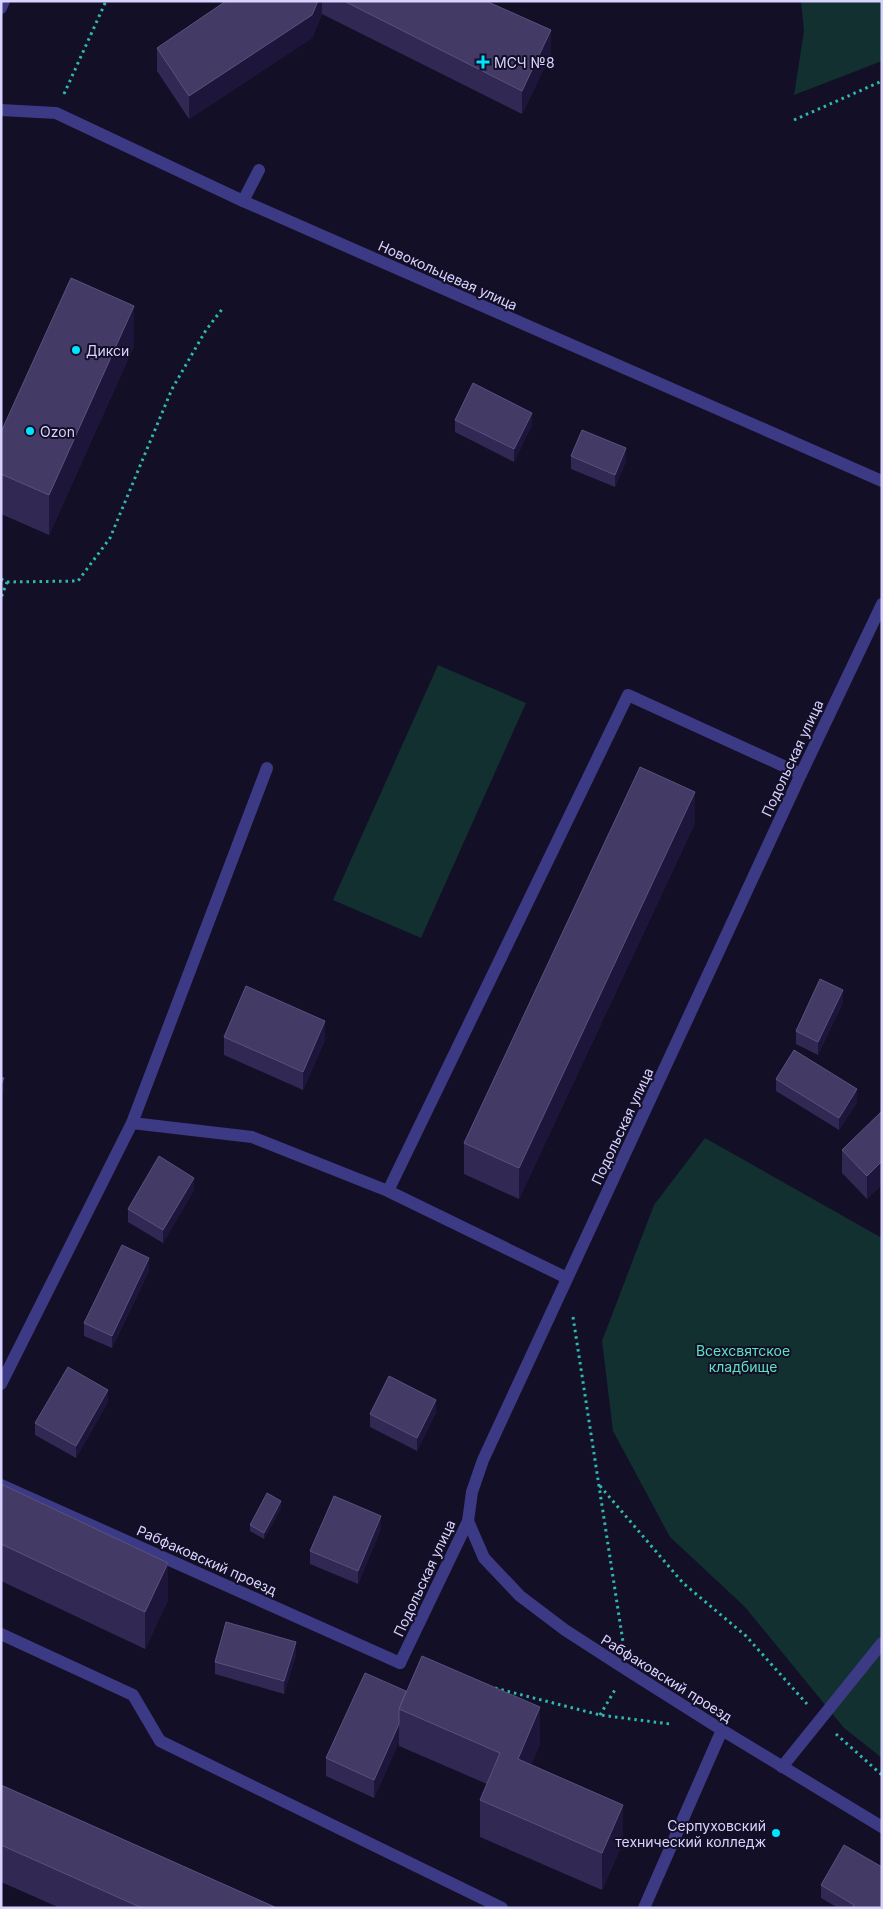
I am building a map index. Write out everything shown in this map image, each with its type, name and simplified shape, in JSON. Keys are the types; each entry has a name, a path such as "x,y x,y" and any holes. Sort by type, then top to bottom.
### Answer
{"street":[{"path":"1,8 4,1"},
{"name":"Новокольцевая улица","path":"1,110 56,113 243,201 882,481"},
{"path":"243,201 259,170"},
{"name":"Подольская улица","path":"400,1663 468,1521 472,1492 483,1460 801,774 882,604"},
{"path":"388,1191 628,694 801,774"},
{"path":"1,1384 132,1123 267,768"},
{"path":"132,1123 252,1137 388,1191 568,1278"},
{"name":"Рабфаковский проезд","path":"1,1485 400,1663"},
{"name":"Рабфаковский проезд","path":"468,1521 484,1558 520,1596 565,1630 722,1730 882,1827"},
{"path":"1,1634 133,1696 160,1741 502,1908"},
{"path":"782,1767 882,1643"},
{"path":"644,1908 722,1730"}],"path":[{"path":"56,113 106,1"},
{"path":"794,120 882,81"},
{"path":"1,579 7,582 78,581 110,538 172,390 206,330 223,308"},
{"path":"1,598 7,582"},
{"path":"568,1278 627,1670 600,1715"},
{"path":"599,1485 683,1583 746,1636 820,1719 882,1775"},
{"path":"486,1685 600,1715 675,1724"}],"green space":[{"path":"801,1 882,1 882,61 794,95 804,31"},
{"path":"438,665 526,703 421,938 333,900"},
{"name":"Всехсвятское кладбище","path":"705,1138 882,1238 882,1758 844,1728 745,1607 670,1537 613,1431 602,1341 654,1205"}],"building":[{"path":"226,1 318,1 312,15 189,96 157,48"},
{"path":"344,1 486,1 551,30 522,91"},
{"path":"71,278 134,306 49,495 1,474 1,432"},
{"path":"473,383 532,413 514,449 455,420"},
{"path":"582,430 626,448 615,475 571,456"},
{"path":"640,767 695,792 519,1168 464,1143"},
{"path":"820,979 843,990 818,1042 796,1031"},
{"path":"246,986 325,1021 303,1072 224,1037"},
{"path":"794,1050 857,1089 839,1118 776,1079"},
{"path":"882,1111 882,1161 867,1176 842,1150"},
{"path":"159,1156 194,1178 163,1230 128,1209"},
{"path":"122,1245 149,1258 112,1336 84,1323"},
{"path":"68,1367 108,1390 76,1446 35,1423"},
{"path":"389,1376 436,1400 417,1438 370,1414"},
{"path":"1,1484 168,1563 145,1612 1,1544"},
{"path":"267,1493 281,1501 264,1533 250,1525"},
{"path":"334,1496 381,1516 358,1571 310,1551"},
{"path":"226,1622 296,1642 284,1681 215,1662"},
{"path":"422,1656 540,1707 518,1759 623,1805 602,1853 480,1800 500,1753 399,1709"},
{"path":"365,1673 406,1691 399,1709 399,1724 374,1780 326,1758"},
{"path":"1,1785 277,1908 142,1908 1,1845"},
{"path":"844,1845 882,1867 882,1908 853,1908 854,1905 821,1885"}],"place":[{"name":"МСЧ №8","path":"483,62"},
{"name":"Дикси","path":"76,350"},
{"name":"Ozon","path":"30,431"},
{"name":"Серпуховский технический колледж","path":"776,1833"}]}
